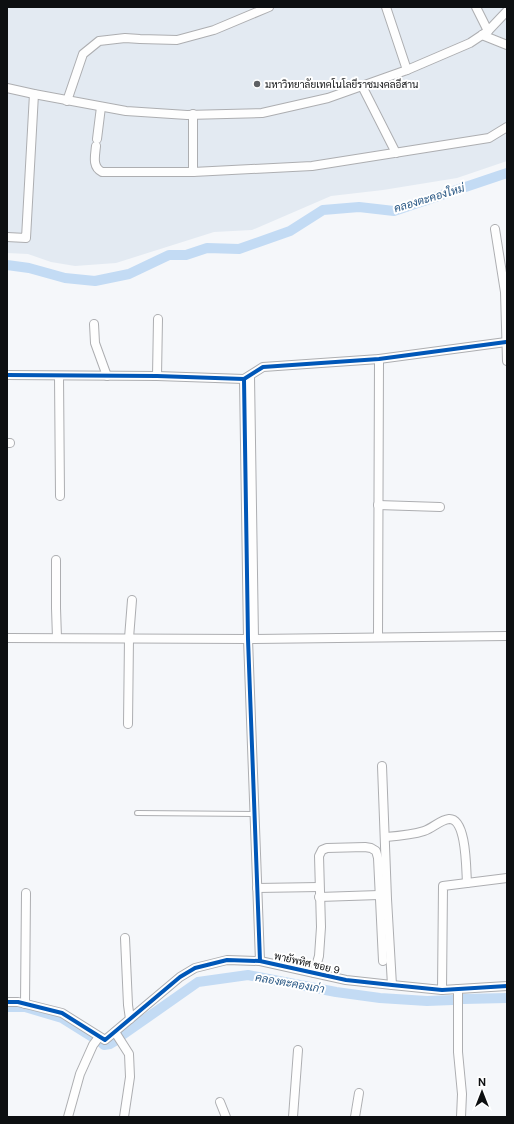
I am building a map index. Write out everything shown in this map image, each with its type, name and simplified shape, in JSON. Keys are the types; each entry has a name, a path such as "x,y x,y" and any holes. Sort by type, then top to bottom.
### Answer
{"street":[{"path":"67,101 83,54 89,47 99,41 111,38 177,40 214,30 269,7"},
{"path":"386,7 408,70"},
{"path":"476,7 485,33 507,45"},
{"path":"7,88 67,101 126,111 194,114 262,113 328,98 408,70 470,43 485,33 507,11"},
{"path":"362,86 396,153"},
{"path":"7,238 26,238 34,94"},
{"path":"101,107 96,142 95,165 102,172 193,172 312,166 489,138 507,127"},
{"path":"193,172 194,114"},
{"path":"495,229 505,292 507,361"},
{"path":"157,376 158,319"},
{"path":"94,324 95,343 107,376"},
{"path":"7,375 247,377 263,367 379,358 506,342"},
{"path":"378,637 379,358"},
{"path":"59,376 60,496"},
{"path":"247,377 254,814 260,961"},
{"path":"378,505 440,507"},
{"path":"56,560 56,608 58,638"},
{"path":"128,724 129,638 132,600"},
{"path":"7,638 251,639 507,636"},
{"path":"382,766 392,985"},
{"path":"385,837 417,833 425,831 446,820 453,820 461,832 464,843 467,883"},
{"path":"314,973 319,956 321,927 319,856 322,850 335,847 371,848 376,851 378,858 382,961"},
{"path":"442,990 443,886 507,878"},
{"path":"257,888 319,887"},
{"path":"25,1004 26,893"},
{"path":"319,897 379,895"},
{"path":"124,938 130,1019"},
{"name":"พายัพทิศ ซอย 9","path":"68,1117 80,1074 93,1045 115,1032 180,977 195,968 227,960 260,961 346,980 392,985 442,990 507,986"},
{"path":"458,989 458,1052 462,1094 461,1117"},
{"path":"7,1002 25,1004 62,1013 102,1039"},
{"path":"115,1032 129,1054 130,1077 124,1117"},
{"path":"293,1117 298,1050"},
{"path":"356,1117 359,1093"},
{"path":"220,1102 226,1117"}],"lane":[{"path":"137,813 254,814"}],"shaded area":[{"name":"มหาวิทยาลัยเทคโนโลยีราชมงคลอีสาน","path":"7,7 507,7 507,161 457,178 383,190 331,196 252,230 214,232 116,263 75,266 51,262 28,254 7,253"}],"waterway":[{"name":"คลองตะคองใหม่","path":"7,265 29,268 65,278 95,281 129,274 169,255 186,255 207,248 239,249 290,231 323,210 359,207 394,211 507,173"},
{"name":"คลองตะคองเก่า","path":"121,1036 198,982 248,975 336,992 380,998 427,1001 453,1000"},
{"name":"คลองตะคองเก่า","path":"463,999 507,998"},
{"name":"คลองตะคองเก่า","path":"7,1007 25,1007 62,1018 94,1038"},
{"name":"คลองตะคองเก่า","path":"101,1042 104,1045 115,1041"}],"cycle path":[{"path":"7,375 157,376 244,379 263,367 379,359 506,342"},
{"path":"244,379 248,639 260,961"},
{"path":"7,1002 18,1002 62,1013 105,1040 180,977 195,968 227,960 260,961 346,980 442,990 507,986"}],"place":[{"name":"มหาวิทยาลัยเทคโนโลยีราชมงคลอีสาน","path":"257,84"}]}
